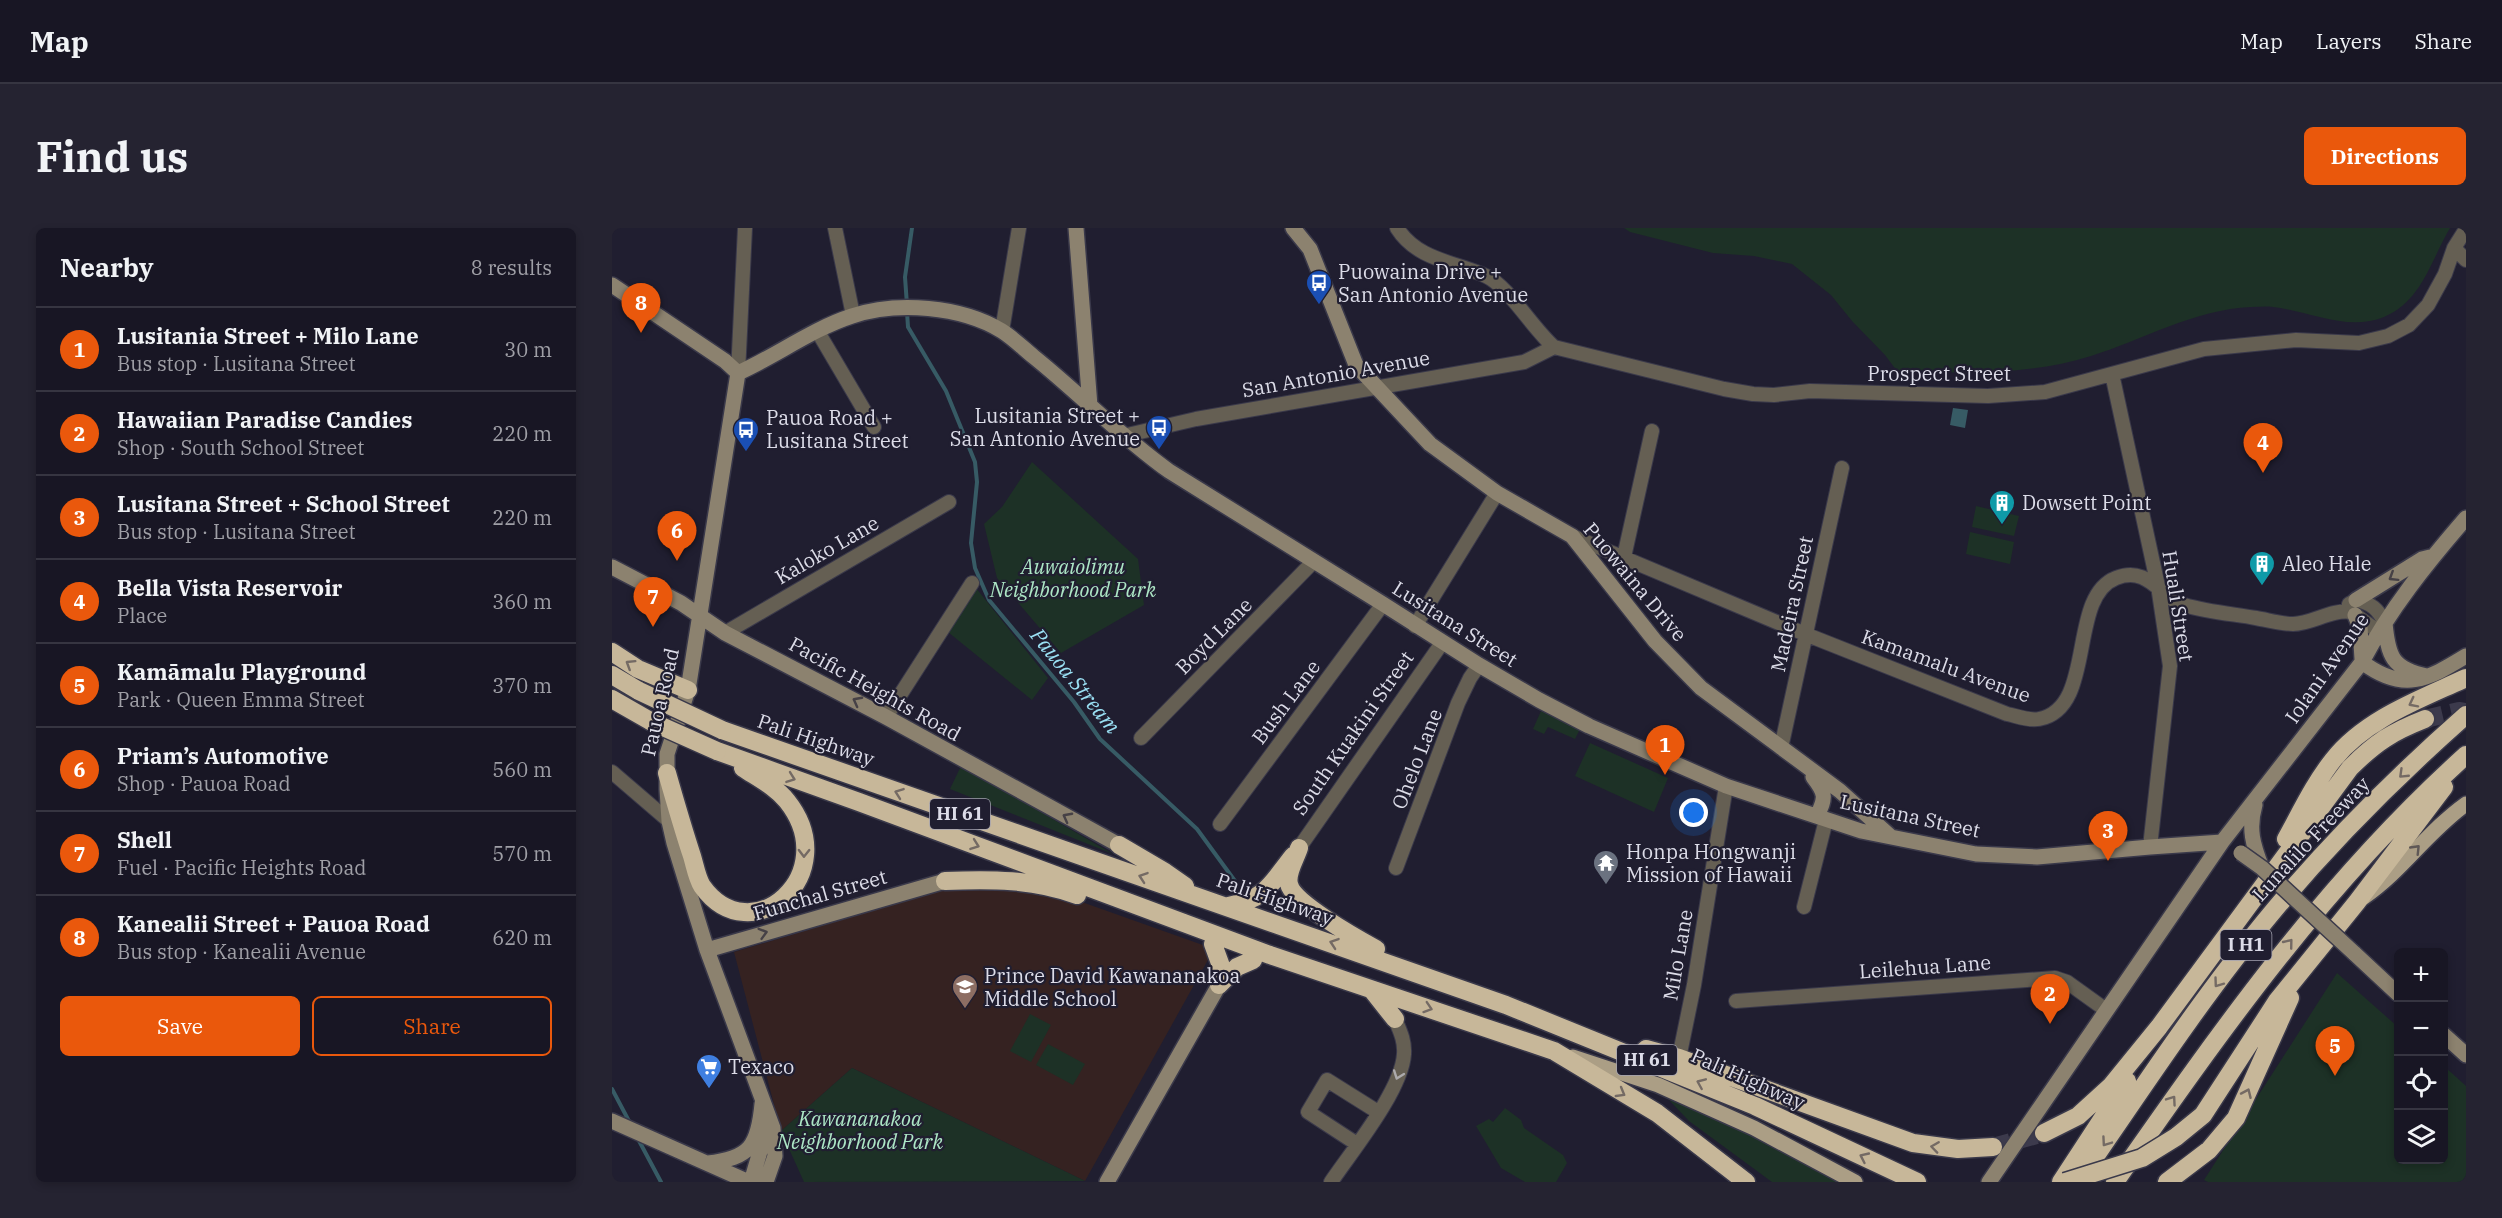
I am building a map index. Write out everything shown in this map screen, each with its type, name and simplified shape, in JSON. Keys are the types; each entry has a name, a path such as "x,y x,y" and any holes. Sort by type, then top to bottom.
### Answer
{"highway":[{"path":"612,652 638,669 688,690"},
{"name":"Pali Highway","path":"612,675 639,691 722,730 1409,969 1538,1018 1755,1106 1917,1182"},
{"path":"2044,1133 2078,1116 2111,1086 2159,1027 2264,873 2314,787 2334,759 2349,743 2375,723 2466,678"},
{"name":"HI 61","path":"612,699 631,711 717,751 898,816 1205,932 1554,1051"},
{"name":"Lunalilo Freeway","path":"2078,1182 2229,967 2274,910 2372,803 2466,716"},
{"path":"2264,873 2350,768 2374,744 2403,727 2426,718"},
{"path":"667,773 701,885 723,906 736,910 771,907 788,896 799,880 805,856 801,827 785,799 760,779 717,751"},
{"name":"I H1","path":"2115,1182 2205,1054 2312,915 2379,838 2466,755"},
{"path":"2063,1182 2142,1158 2176,1137 2203,1115 2277,1001 2466,761"},
{"path":"1119,845 1165,872 1198,896"},
{"path":"1227,906 1247,902 1262,895 1299,848"},
{"path":"1299,848 1290,873 1289,885 1299,900 1409,969"},
{"path":"945,881 996,879 1060,889 1329,986 1340,979"},
{"path":"1213,944 1221,966 1220,985"},
{"path":"1220,985 1237,967 1253,960"},
{"path":"2167,1182 2209,1150 2236,1118 2296,987 2300,973"},
{"path":"1372,990 1395,1019"},
{"path":"1538,1018 1679,1058 1912,1143 1958,1149 1993,1147"},
{"path":"2063,1182 2149,1048 2159,1027"},
{"path":"1554,1051 1657,1113 1746,1182"}],"main road":[{"path":"1076,228 1090,406"},
{"name":"Puowaina Drive","path":"1293,228 1310,249 1356,365 1374,387 1430,444 1497,493 1572,536 1655,641 1701,688 1840,791 1890,836"},
{"path":"612,285 725,361 738,373"},
{"name":"Lusitana Street","path":"738,373 853,315 884,309 918,308 959,314 1002,331 1052,371 1124,436 1169,471 1442,643 1539,700 1589,726 1726,786 1861,831 1976,854 2037,858 2150,847 2222,843"},
{"name":"Pauoa Road","path":"738,373 688,690 667,754 667,773 669,821 707,950 762,1101"},
{"name":"Iolani Avenue","path":"1989,1182 2222,843 2362,662 2382,627 2433,556 2466,518"},
{"path":"2433,556 2422,559 2355,608 2361,638 2362,662 2381,675 2412,681 2466,656"},
{"name":"Pacific Heights Road","path":"612,567 681,603 725,633 886,717 1119,845"},
{"path":"2382,627 2394,661 2405,670 2427,676"},
{"path":"1804,765 1822,789 1824,800 1822,818"},
{"path":"2246,848 2257,800"},
{"path":"2357,902 2380,886 2438,825 2466,804"},
{"path":"2222,843 2246,848 2264,873 2394,990"},
{"name":"Funchal Street","path":"707,950 945,881"},
{"path":"1107,1182 1220,985"},
{"path":"2448,1039 2466,1055"},
{"name":"HI 61","path":"1554,1051 1658,1085 1754,1128 1855,1182"},
{"path":"705,1163 727,1161 748,1150 759,1130 762,1101"},
{"path":"612,1121 750,1182 766,1133 762,1101"},
{"path":"762,1101 771,1121 776,1144 775,1156 766,1182"}],"street":[{"name":"Pauoa Road","path":"738,373 745,228"},
{"path":"835,228 853,315"},
{"path":"1002,331 1019,228"},
{"path":"1397,228 1409,243 1434,258 1485,275 1495,281 1554,347"},
{"name":"Prospect Street","path":"1554,347 1724,389 1774,395 1810,392 1988,396 2045,392 2217,347 2296,340 2360,343 2388,336 2409,325 2428,305 2445,274 2454,248 2466,229"},
{"path":"2454,248 2466,260"},
{"path":"818,332 874,427"},
{"name":"San Antonio Avenue","path":"1124,436 1196,419 1524,362 1554,347"},
{"name":"Huali Street","path":"2112,374 2157,586 2170,666 2150,847"},
{"path":"1624,558 1652,431"},
{"name":"Madeira Street","path":"1781,748 1842,468"},
{"path":"1415,626 1497,493"},
{"name":"Kaloko Lane","path":"725,633 949,502"},
{"name":"Kamamalu Avenue","path":"1572,536 1805,634 2007,714 2037,719 2059,710 2068,697 2094,600 2114,578 2134,575 2157,586 2181,604 2293,624 2355,608"},
{"name":"Boyd Lane","path":"1141,738 1314,561"},
{"path":"886,717 972,583"},
{"path":"2355,608 2369,603 2379,611 2382,627"},
{"name":"Bush Lane","path":"1220,824 1383,604"},
{"name":"South Kuakini Street","path":"1299,848 1442,643"},
{"name":"Ohelo Lane","path":"1396,868 1458,703 1479,665"},
{"path":"612,772 669,821"},
{"name":"Milo Lane","path":"1679,1058 1694,985 1726,786"},
{"path":"1804,907 1822,818"},
{"name":"Leilehua Lane","path":"1736,1001 2055,978 2067,982 2106,1010"},
{"path":"1331,1182 1399,1077 1404,1055 1403,1036 1395,1019"},
{"path":"1357,1144 1308,1112 1327,1080 1378,1112"}],"shaded area":[{"path":"1953,408 1968,410 1965,428 1950,425"},
{"name":"Prince David Kawananakoa Middle School","path":"993,885 1065,896 1214,949 1085,1181 852,1068 781,1131 734,952 945,889"}],"green space":[{"path":"1624,228 2450,228 2417,290 2397,310 2384,317 2356,322 2328,319 2270,307 2230,309 2190,319 2091,356 2067,362 2019,370 1971,372 1897,371 1831,295 1792,264 1754,256 1713,253 1630,232"},
{"name":"Auwaiolimu Neighborhood Park","path":"1032,462 1138,559 1144,605 1061,653 997,578 984,524 1002,507"},
{"path":"1976,506 2019,516 2014,536 1972,527"},
{"path":"1970,532 2014,542 2010,564 1966,554"},
{"name":"Auwaiolimu Neighborhood Park","path":"972,583 1048,678 1032,700 943,628"},
{"path":"1541,711 1580,729 1575,739 1548,727 1544,734 1533,729"},
{"path":"1590,743 1668,778 1654,812 1575,776"},
{"path":"961,766 1113,854 950,789"},
{"path":"2337,973 2394,1023 2394,1164 2448,1164 2448,1070 2466,1086 2466,1182 2208,1182 2204,1180"},
{"path":"1030,1014 1051,1025 1031,1062 1010,1051"},
{"path":"1048,1044 1085,1064 1073,1085 1036,1065"},
{"name":"Kawananakoa Neighborhood Park","path":"852,1068 1085,1181 804,1182 781,1131"},
{"path":"1669,1100 1702,1109 1842,1182 1772,1182 1689,1121"},
{"path":"1505,1108 1521,1120 1524,1128 1563,1155 1567,1163 1556,1182 1525,1182 1501,1168 1476,1126 1489,1119 1493,1122"}],"waterway":[{"name":"Pauoa Stream","path":"907,305 905,277 912,228"},
{"name":"Pauoa Stream","path":"907,312 908,327 946,391 975,462 977,482 971,543 975,568 989,600 1074,702 1100,739 1197,829 1235,881"},
{"path":"612,1089 630,1123"},
{"path":"637,1137 661,1182"}],"tunnel":[{"path":"2425,719 2459,711 2466,712"},
{"path":"1993,1147 2044,1133"}],"place":[{"name":"Puowaina Drive + San Antonio Avenue","path":"1319,306"},
{"name":"Kanealii Street + Pauoa Road","path":"641,333"},
{"name":"Lusitania Street + San Antonio Avenue","path":"1159,451"},
{"name":"Pauoa Road + Lusitana Street","path":"746,453"},
{"name":"Bella Vista Reservoir","path":"2263,473"},
{"name":"Dowsett Point","path":"2002,526"},
{"name":"Priam’s Automotive","path":"677,561"},
{"name":"Aleo Hale","path":"2262,587"},
{"name":"Shell","path":"653,627"},
{"name":"Lusitania Street + Milo Lane","path":"1665,775"},
{"name":"Lusitana Street + School Street","path":"2108,861"},
{"name":"Honpa Hongwanji Mission of Hawaii","path":"1606,886"},
{"name":"Prince David Kawananakoa Middle School","path":"965,1010"},
{"name":"Hawaiian Paradise Candies","path":"2050,1024"},
{"name":"Kamāmalu Playground","path":"2335,1076"},
{"name":"Texaco","path":"709,1090"}]}
